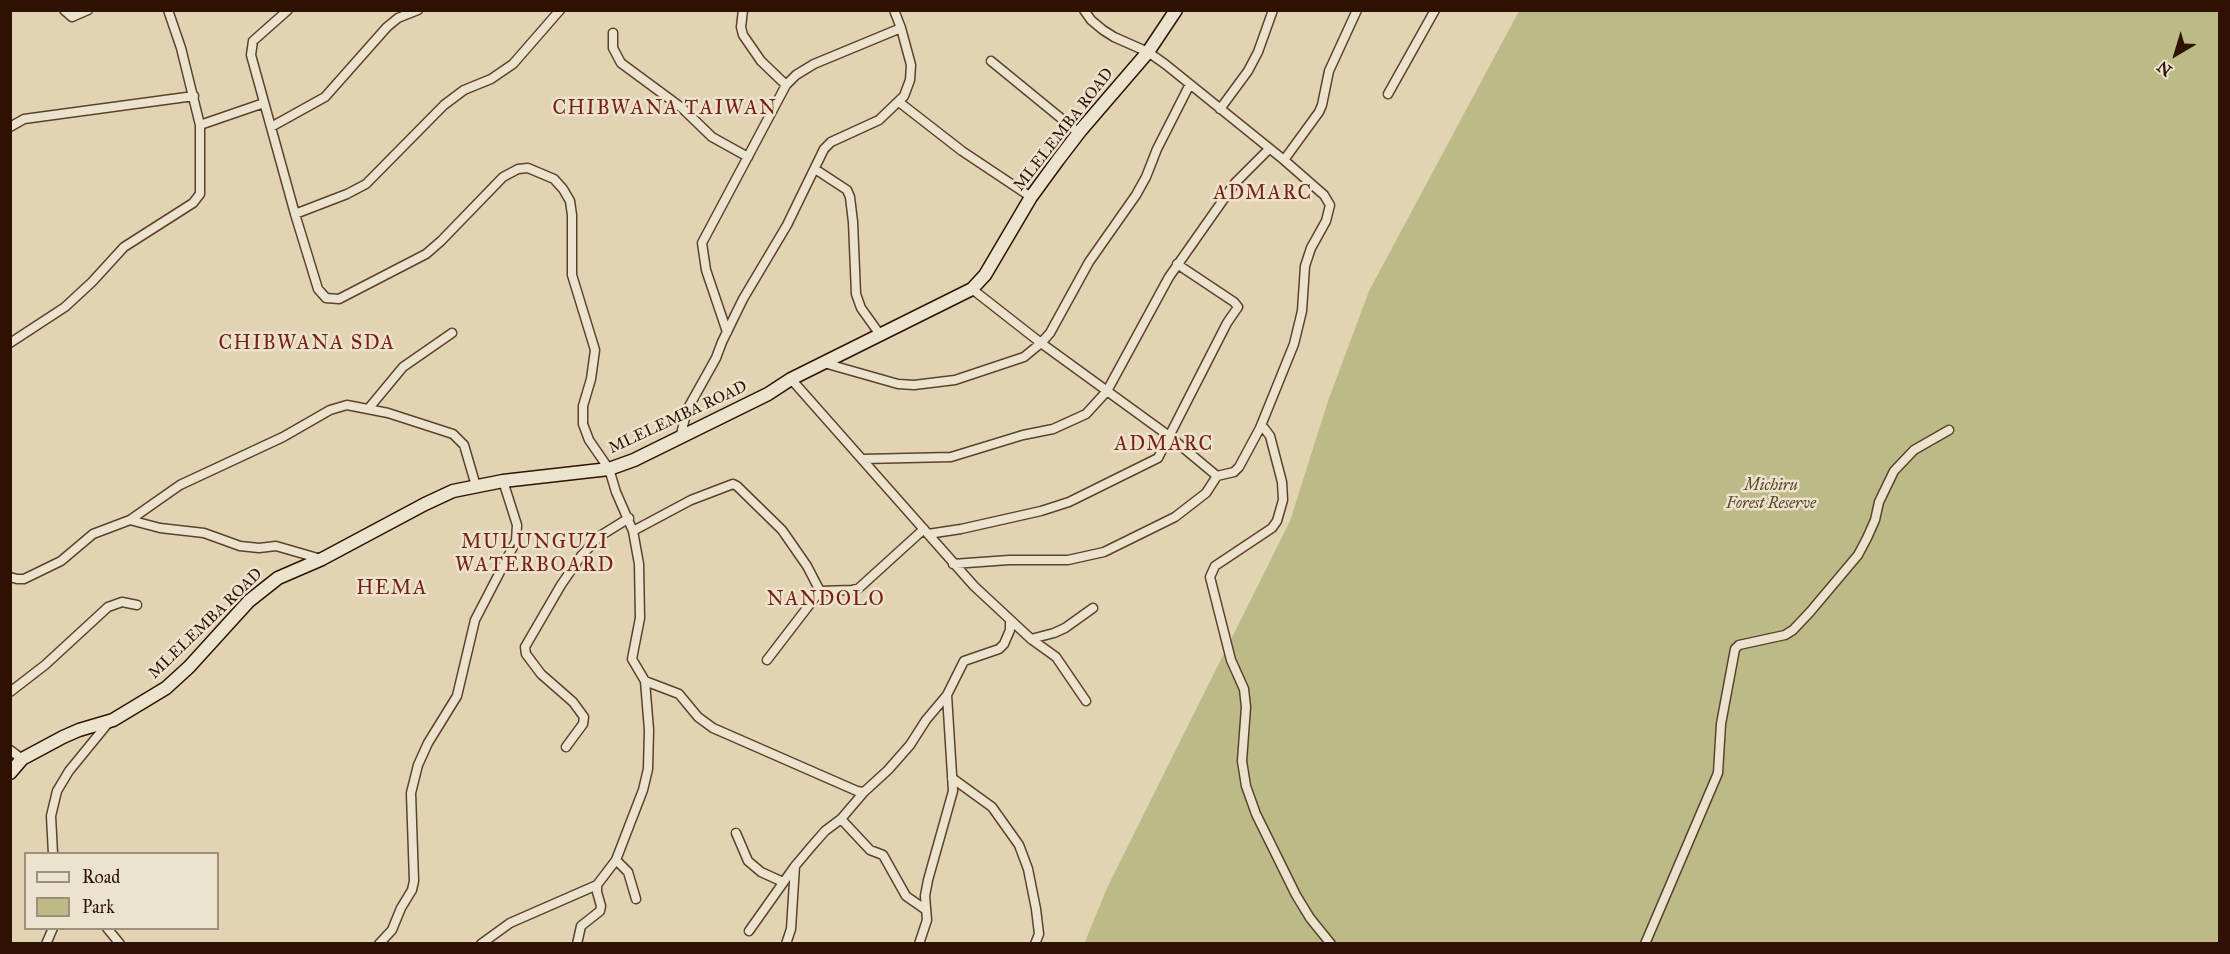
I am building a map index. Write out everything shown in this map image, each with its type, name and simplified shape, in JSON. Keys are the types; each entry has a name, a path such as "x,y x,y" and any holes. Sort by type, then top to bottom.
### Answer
{"street":[{"path":"64,10 72,17 88,10"},
{"path":"10,343 65,307 132,241 197,200 201,189 200,124 168,10"},
{"path":"288,10 256,38 251,47 251,55 318,289 326,298 334,300 418,259 433,249 509,173 518,169 528,168 554,179 570,201 572,274 595,350 591,379 583,406 583,424 589,440 609,469 633,531 639,564 640,618 632,659 645,681 648,707 648,769 643,790 616,860 597,885 510,923 481,944"},
{"path":"272,127 325,97 387,27 398,18 418,10"},
{"path":"295,214 347,194 366,184 444,105 464,90 491,79 513,64 560,10"},
{"path":"743,10 741,27 743,35 761,60 786,85"},
{"path":"680,438 687,410 824,149 831,142 879,120 899,102 908,88 912,73 894,10"},
{"path":"953,564 1009,560 1068,560 1104,552 1175,517 1206,493 1217,476 1234,472 1260,428 1293,344 1302,311 1305,266 1311,248 1326,221 1330,205 1324,195 1284,160 1220,109 1148,52 1103,30 1090,20 1084,10"},
{"name":"MLELEMBA ROAD","path":"53,852 51,816 57,791 69,771 110,722 170,685 268,584 288,572 322,559 440,496 503,481 609,469 680,438 768,394 791,379 972,289 985,275 1031,198 1079,133 1148,52 1176,10"},
{"path":"1220,109 1248,71 1258,52 1273,10"},
{"path":"1284,160 1319,112 1329,71 1357,10"},
{"path":"1388,94 1435,10"},
{"path":"727,332 706,270 702,248 704,238 786,85 796,75 814,64 901,28"},
{"path":"612,33 614,52 621,63 682,108 712,137 748,157"},
{"path":"991,61 1079,133"},
{"path":"824,363 898,384 927,384 955,380 1016,361 1041,343 1058,320 1089,262 1136,195 1189,86"},
{"path":"10,127 24,119 194,96"},
{"path":"899,102 962,151 1031,198"},
{"path":"200,124 264,103"},
{"path":"863,459 942,459 1023,435 1053,429 1086,414 1107,391 1154,301 1177,264 1235,183 1269,148"},
{"path":"815,169 847,190 850,197 856,294 861,308 881,336"},
{"path":"820,591 859,588 926,531 1017,517 1069,502 1158,458 1227,323 1238,307 1177,264"},
{"path":"972,289 1168,436 1217,476"},
{"path":"369,408 403,367 452,333"},
{"path":"791,379 953,564 1031,639 1056,657 1086,701"},
{"path":"10,576 24,579 54,565 67,558 93,534 130,520 180,485 283,437 330,410 347,405 369,408 458,437 466,450 476,486"},
{"path":"1260,428 1264,428 1270,436 1282,482 1283,500 1277,521 1272,528 1215,566 1210,577 1231,660 1244,689 1246,707 1242,761 1246,786 1256,813 1296,895 1310,918 1332,944"},
{"path":"1645,944 1718,773 1721,724 1735,649 1740,645 1785,635 1804,618 1858,555 1875,520 1879,502 1894,471 1914,450 1949,430"},
{"path":"379,944 392,930 412,890 414,881 411,793 418,765 431,737 457,696 475,620 516,542 517,525 503,481"},
{"path":"633,531 691,500 733,484 782,530 807,566 820,591"},
{"path":"566,747 583,724 584,717 573,702 541,674 526,654 525,647 561,585 581,556 600,536 628,518"},
{"path":"130,520 160,528 210,534 240,546 259,548 276,546 322,559"},
{"path":"767,660 820,591"},
{"path":"10,692 45,665 108,607 116,603 137,605"},
{"path":"1031,639 1065,628 1093,608"},
{"path":"749,932 795,866 825,831 841,819 910,745 926,720 947,695 964,661 999,649 1004,644 1010,630 1010,620"},
{"path":"645,681 679,694 698,717 713,728 857,791 864,792"},
{"path":"919,944 927,920 925,896 928,880 952,791 947,695"},
{"path":"10,773 22,759 71,733 110,722"},
{"path":"10,750 22,759"},
{"path":"952,778 992,807 1019,845 1028,869 1036,909 1039,934 1035,944"},
{"path":"841,819 870,850 883,855 906,896 926,910"},
{"path":"736,833 748,861 761,872 783,882"},
{"path":"616,860 628,872 636,899"},
{"path":"786,944 791,929 795,866"},
{"path":"577,944 581,926 600,911 597,885"},
{"path":"46,944 52,930"},
{"path":"109,930 120,944"}],"green space":[{"name":"Michiru Forest Reserve","path":"1519,11 2219,11 2219,943 1084,944 1107,888 1290,521 1328,401 1369,291"}],"district":[{"name":"CHIBWANA TAIWAN","path":"665,109"},
{"name":"ADMARC","path":"1263,194"},
{"name":"CHIBWANA SDA","path":"307,344"},
{"name":"ADMARC","path":"1164,445"},
{"name":"MULUNGUZI WATERBOARD","path":"535,554"},
{"name":"HEMA","path":"392,589"},
{"name":"NANDOLO","path":"826,600"}]}
